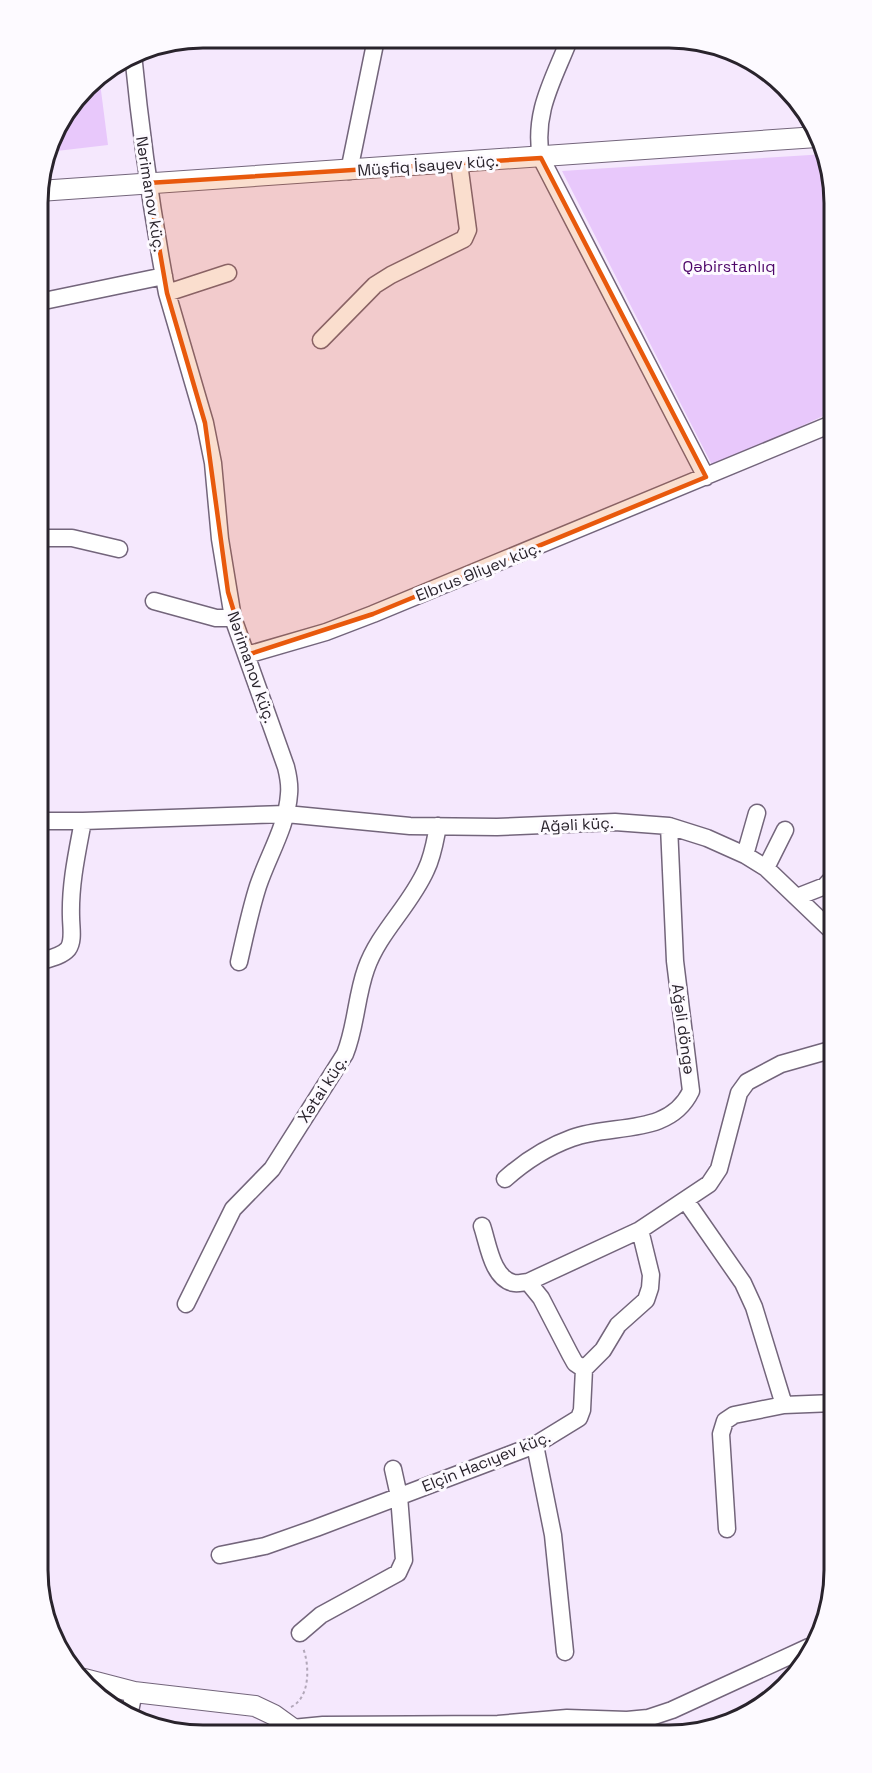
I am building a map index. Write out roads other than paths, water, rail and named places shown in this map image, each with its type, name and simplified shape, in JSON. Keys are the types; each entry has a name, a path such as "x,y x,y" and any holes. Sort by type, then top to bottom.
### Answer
{"street":[{"path":"349,171 374,48"},
{"path":"566,48 539,119 538,140 541,158 706,477"},
{"name":"Nərimanov küç.","path":"134,64 148,183 167,293 206,423 213,463 220,539 233,618 286,766 289,793 286,814 258,885 239,962"},
{"name":"Müşfiq İsayev küç.","path":"48,190 541,158 695,144 809,137"},
{"path":"321,340 375,285 390,275 464,239 468,230 459,163"},
{"path":"167,293 228,273"},
{"path":"48,300 164,276"},
{"name":"Elbrus Əliyev küç.","path":"247,655 326,632 373,614 824,427"},
{"path":"48,538 72,538 119,549"},
{"path":"154,601 216,618 233,618"},
{"path":"745,855 758,813"},
{"path":"48,821 286,814"},
{"name":"Ağəli küç.","path":"286,814 438,826 519,827 615,822 669,826 707,838 745,855 766,868 824,923"},
{"path":"48,959 68,949 71,941 72,873 83,821"},
{"name":"Xətai küç.","path":"186,1304 233,1209 272,1169 345,1054 350,1041 365,969 375,947 426,871 434,850 438,826"},
{"name":"Ağəli döngə","path":"505,1179 551,1147 572,1138 651,1123 674,1113 684,1105 691,1091 675,961 669,826"},
{"path":"766,868 785,830"},
{"path":"797,897 824,886"},
{"path":"482,1226 497,1271 505,1279 514,1283 528,1282 640,1230 709,1184 719,1169 739,1093 747,1082 782,1064 824,1052"},
{"path":"686,1201 743,1283 754,1307 784,1405"},
{"path":"528,1282 541,1298 575,1363 584,1369 603,1350 618,1325 646,1300 651,1275 640,1230"},
{"name":"Elçin Hacıyev küç.","path":"220,1555 265,1546 535,1445 579,1418 582,1410 584,1369"},
{"path":"727,1530 721,1434 725,1421 734,1415 784,1405 824,1403"},
{"path":"535,1445 553,1535 565,1652"},
{"path":"300,1633 321,1615 398,1573 404,1560 399,1496 393,1469"},
{"path":"543,1725 567,1718 627,1720 648,1718 672,1710 800,1651"},
{"path":"103,1688 132,1701 233,1703 255,1706 274,1715 286,1725"}],"park label":[{"name":"Qəbirstanlıq","path":"729,266"}]}
